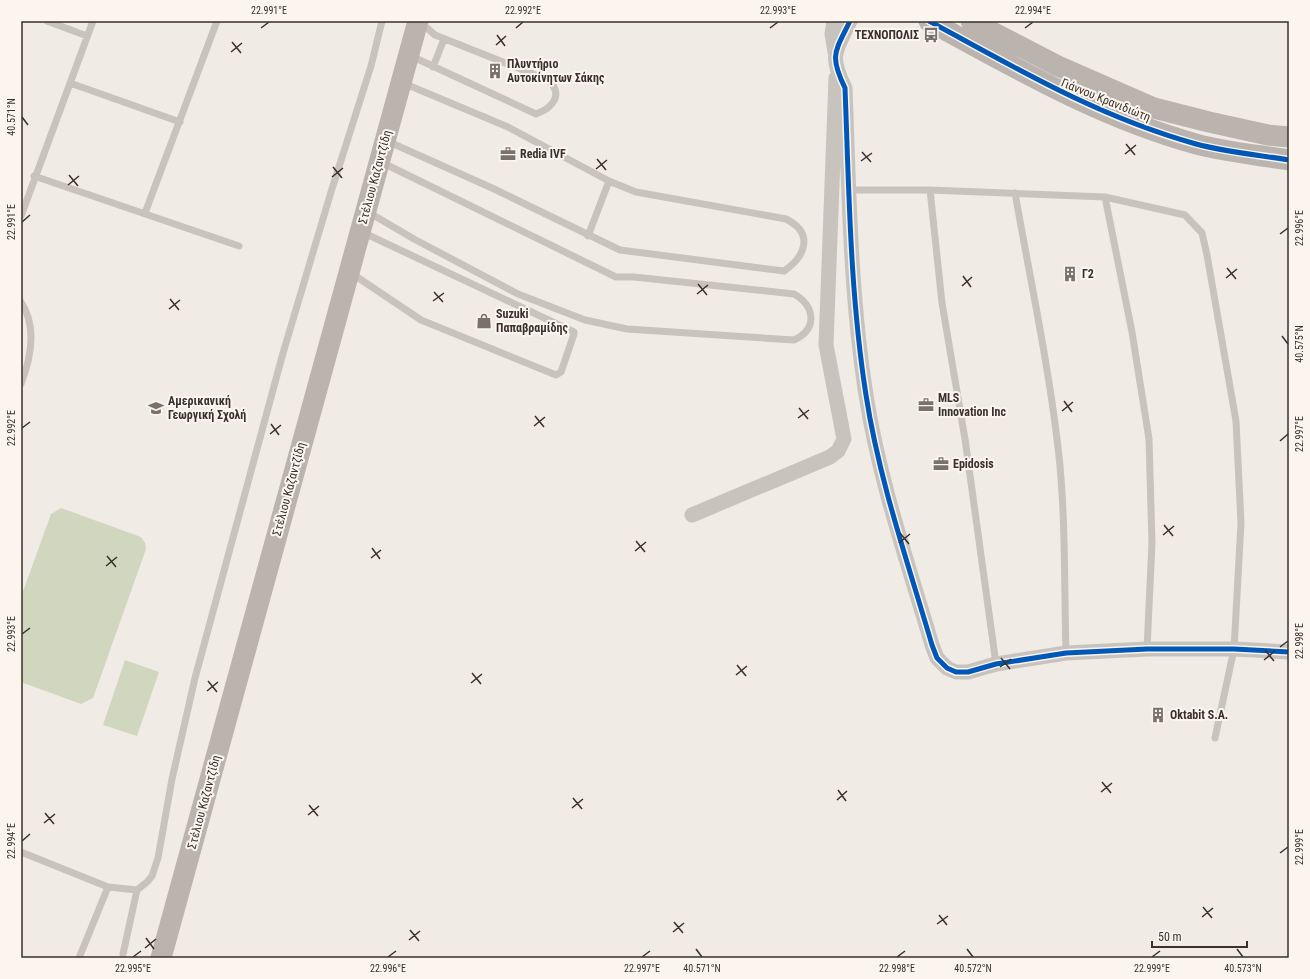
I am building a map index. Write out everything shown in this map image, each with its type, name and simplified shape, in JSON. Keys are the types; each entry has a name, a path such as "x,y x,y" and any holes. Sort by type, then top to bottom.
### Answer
{"main road":[{"name":"Γιάννου Κρανιδιώτη","path":"929,21 1061,93 1132,123 1197,144 1289,160"},
{"name":"Γιάννου Κρανιδιώτη","path":"971,21 1058,66 1154,108 1268,135 1289,137"},
{"name":"Στέλιου Καζαντζίδη","path":"161,958 348,272 418,22"}],"street":[{"path":"692,515 830,457 838,451 844,439 826,345 836,69 832,34 834,21"},
{"path":"835,52 850,21"},
{"path":"836,69 845,88 851,270 866,394 877,452 937,658 947,668 956,672 968,672 996,664 1066,653 1147,649 1234,649 1289,652"}],"lane":[{"path":"47,21 87,36"},
{"path":"21,216 34,176 93,21"},
{"path":"145,213 217,21"},
{"path":"123,954 137,890 152,876 158,858 172,779 195,678 283,354 331,192 371,66 382,21"},
{"path":"408,55 536,114 548,109 555,101 556,92 548,80 435,35 428,28 418,22"},
{"path":"433,67 444,39"},
{"path":"385,140 492,188 588,236 620,250 784,271 796,263 802,253 804,242 803,236 796,225 786,219 636,192 609,181 508,127 401,82"},
{"path":"70,83 180,122"},
{"path":"366,210 414,239 518,294 585,320 642,330 794,340 805,334 810,323 811,317 808,304 804,299 794,294 634,276 616,277 379,161"},
{"path":"34,176 239,246"},
{"path":"588,236 609,181"},
{"path":"849,190 930,190 1105,197 1185,215 1202,233 1236,421 1242,523 1234,649 1215,738"},
{"path":"930,190 942,303 965,439 996,664"},
{"path":"1015,193 1052,395 1058,449 1062,499 1066,653"},
{"path":"1105,197 1132,332 1149,439 1152,543 1147,649"},
{"path":"348,272 421,320 556,375 561,372 574,332 360,231"},
{"path":"21,302 32,330 28,360 21,384"},
{"path":"21,852 108,887 137,890"},
{"path":"79,958 108,887"}],"green space":[{"path":"61,508 141,537 145,543 146,549 93,698 81,704 21,682 21,597 51,514"},
{"path":"125,660 159,672 137,736 103,725"}],"cycle path":[{"path":"850,21 838,47 836,60 837,68 845,88 853,280 866,395 878,458 886,490 937,658 947,668 956,672 968,672 996,664 1066,653 1147,649 1234,649 1289,652"},
{"path":"929,21 1027,74 1092,106 1126,120 1160,133 1207,147 1289,160"}],"place":[{"name":"ΤΕΧΝΟΠΟΛΙΣ","path":"931,35"},
{"name":"Πλυντήριο Αυτοκίνητων Σάκης","path":"495,71"},
{"name":"Redia IVF","path":"508,154"},
{"name":"Γ2","path":"1070,274"},
{"name":"Suzuki Παπαβραμίδης","path":"484,321"},
{"name":"MLS Innovation Inc","path":"926,405"},
{"name":"Αμερικανική Γεωργική Σχολή","path":"156,408"},
{"name":"Epidosis","path":"941,464"},
{"name":"Oktabit S.A.","path":"1158,715"}]}
